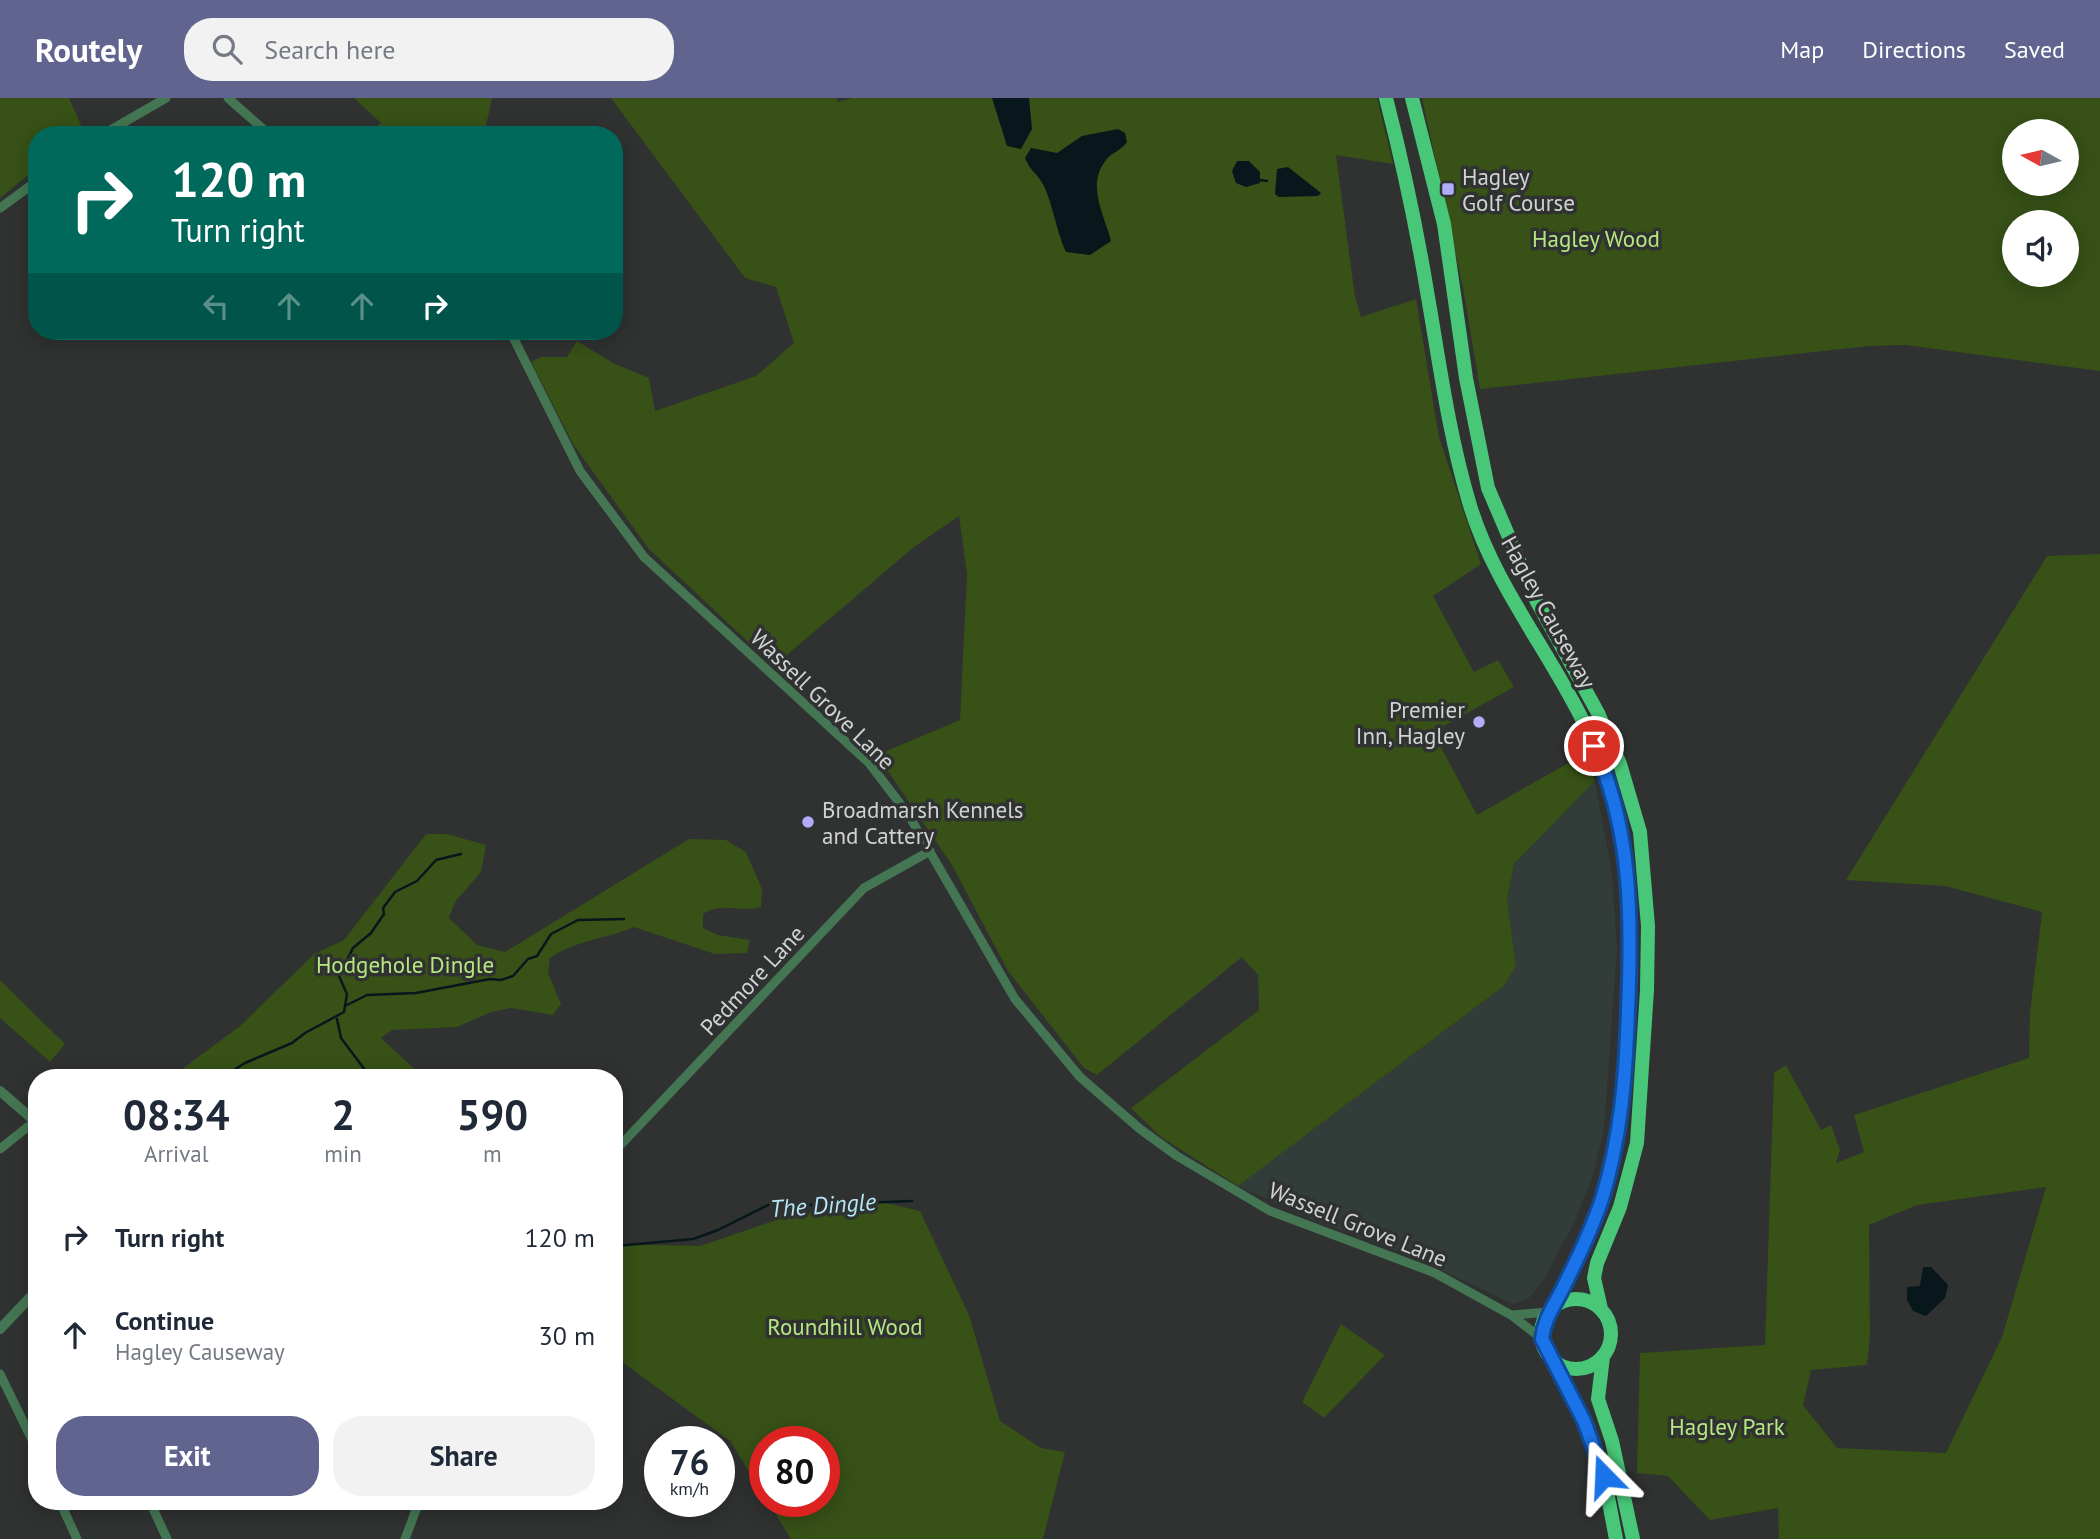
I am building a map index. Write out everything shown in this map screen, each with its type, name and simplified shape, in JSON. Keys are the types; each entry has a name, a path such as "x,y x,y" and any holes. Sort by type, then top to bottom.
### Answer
{"highway":[{"name":"Hagley Causeway","path":"1386,98 1416,228 1449,426 1469,505 1489,554 1583,720 1606,771 1622,832 1632,927 1627,1045 1618,1136 1601,1200 1552,1308"},
{"name":"Hagley Causeway","path":"1412,98 1444,224 1466,378 1488,488 1536,600 1598,713 1620,764 1640,832 1648,926 1642,1095 1633,1168 1597,1263 1594,1278 1601,1309"},
{"path":"1616,1539 1604,1476 1584,1421 1558,1366 1548,1356 1542,1339 1552,1308 1562,1299 1588,1299 1601,1309 1609,1333 1603,1356 1598,1399 1612,1441 1633,1539"},
{"path":"1558,1366 1581,1371 1603,1356"}],"street":[{"path":"118,126 166,98"},
{"path":"228,98 260,126"},
{"path":"0,208 28,188"},
{"name":"Wassell Grove Lane","path":"514,340 580,471 644,557 869,763 908,814 1015,999 1080,1077 1139,1129 1177,1156 1270,1211 1434,1273 1511,1315 1542,1339"},
{"name":"Pedmore Lane","path":"623,1142 864,888 930,851"},
{"path":"0,1091 28,1115"},
{"path":"0,1149 28,1128"},
{"path":"0,1329 28,1299"},
{"path":"1511,1315 1552,1308"},
{"path":"0,1374 28,1432"},
{"path":"64,1510 77,1539"},
{"path":"154,1510 167,1539"},
{"path":"405,1539 416,1510"}],"shaded area":[{"path":"992,98 1029,98 1032,129 1021,149 1007,146"},
{"path":"1118,129 1125,133 1127,142 1106,160 1097,179 1098,200 1111,241 1090,255 1066,252 1045,188 1025,158 1031,148 1057,153 1082,136"},
{"path":"1237,161 1249,161 1260,172 1260,183 1246,187 1236,183 1232,171"},
{"path":"1288,167 1321,193 1318,196 1279,197 1275,194 1277,169"},
{"path":"1595,781 1612,875 1617,948 1604,1130 1593,1175 1573,1225 1544,1279 1528,1299 1513,1304 1410,1255 1320,1223 1238,1186 1504,986 1516,966 1507,899 1514,864"},
{"path":"1923,1267 1931,1267 1948,1285 1945,1298 1926,1316 1913,1311 1907,1300 1907,1287 1920,1286"}],"green space":[{"path":"0,98 69,98 81,126 28,126 28,175 0,198"},
{"path":"354,98 492,98 486,126 378,126 381,123"},
{"path":"611,98 836,98 838,102 852,98 1377,98 1393,164 1336,155 1355,297 1361,317 1416,299 1439,437 1481,564 1433,596 1474,672 1498,660 1514,687 1433,732 1477,815 1584,754 1595,781 1514,864 1507,899 1516,966 1504,986 1238,1186 1161,1137 1131,1108 1259,1010 1258,975 1242,957 1097,1075 1084,1068 1008,971 952,865 877,755 960,720 967,574 959,516 914,547 774,666 648,548 573,444 531,362 541,357 567,357 577,341 613,363 649,378 655,411 756,376 794,343 776,287 745,278"},
{"name":"Hagley Wood","path":"1422,98 2100,98 2100,371 1906,345 1869,346 1480,389 1463,288"},
{"name":"Hagley Park","path":"2100,554 2100,1539 1779,1539 1778,1508 1710,1520 1668,1476 1637,1473 1640,1353 1765,1345 1774,1073 1786,1065 1821,1130 1831,1125 1840,1150 1836,1163 1864,1152 1854,1115 2029,1058 2030,1013 2042,912 1945,886 1846,880 2047,556","holes":["2046,1187 2002,1337 1946,1453 1837,1448 1803,1405 1811,1370 1867,1365 1870,1335 1869,1225 1917,1205"]},
{"name":"Hodgehole Dingle","path":"426,834 447,834 486,845 481,872 455,902 449,918 477,945 505,952 689,839 726,840 746,852 762,889 761,907 718,908 703,914 703,928 718,935 750,940 747,953 715,954 634,927 581,943 550,958 548,973 561,1004 553,1015 511,1008 491,1012 457,1027 392,1030 381,1038 414,1069 182,1069 240,1026 314,954 344,940"},
{"path":"0,980 65,1044 50,1062 0,1018"},
{"name":"Roundhill Wood","path":"882,1202 920,1211 969,1315 1000,1421 1041,1448 1065,1452 1043,1539 791,1539 777,1517 840,1517 840,1426 749,1426 749,1471 735,1449 735,1426 710,1426 623,1363 623,1244 700,1246 788,1216"},
{"path":"1341,1324 1385,1355 1324,1418 1302,1402"}],"waterway":[{"path":"1260,180 1267,181"},
{"name":"The Dingle","path":"235,1069 292,1043 344,1012 347,994 339,976 353,948 371,933 384,914 383,908 395,892 417,881 436,860 461,854"},
{"path":"347,1005 367,995 416,993 490,979 501,980 513,976 528,959 537,956 551,934 578,920 624,919"},
{"name":"The Dingle","path":"337,1019 341,1038 364,1069"},
{"name":"The Dingle","path":"623,1245 693,1239 718,1230 772,1203 809,1205 912,1201"}],"place":[{"name":"Hagley Golf Course","path":"1448,189"},
{"name":"Premier Inn, Hagley","path":"1479,722"},
{"name":"Broadmarsh Kennels and Cattery","path":"808,822"}],"route":[{"path":"1594,746 1616,802 1627,869 1632,927 1627,1045 1618,1136 1611,1167 1581,1252 1545,1319 1542,1339 1548,1356 1558,1366 1584,1421 1604,1476"}]}
